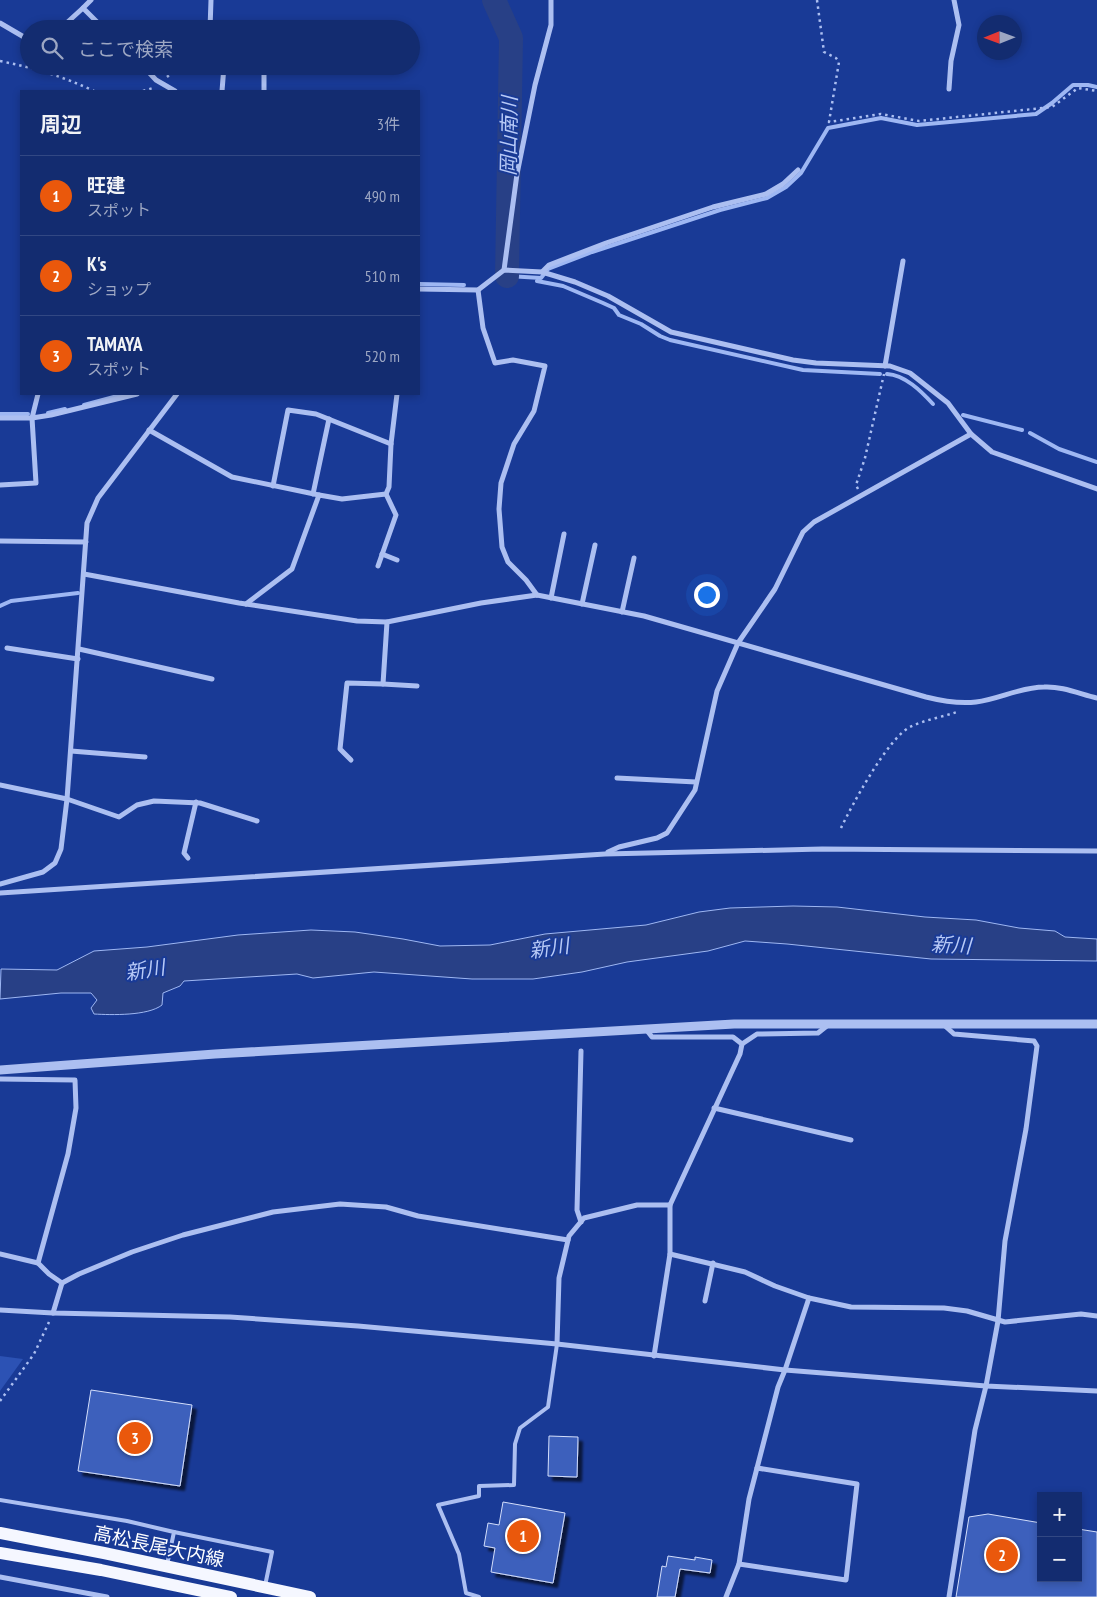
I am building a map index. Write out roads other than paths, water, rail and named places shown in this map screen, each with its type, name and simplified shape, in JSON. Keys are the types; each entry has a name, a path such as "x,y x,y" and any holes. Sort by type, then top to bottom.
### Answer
{"main road":[{"name":"高松長尾大内線","path":"0,1533 167,1566 264,1590 310,1597"},
{"name":"高松長尾大内線","path":"0,1553 101,1570 231,1597"}],"street":[{"path":"70,20 91,0"},
{"path":"210,20 211,0"},
{"path":"504,270 517,174 535,85 551,25 551,0"},
{"path":"949,89 951,61 959,25 954,0"},
{"path":"83,8 95,20"},
{"path":"0,23 20,35"},
{"path":"151,75 156,80 173,90"},
{"path":"222,90 223,75"},
{"path":"264,75 264,90"},
{"path":"542,272 549,265 606,243 713,207 766,194 783,184 798,170"},
{"path":"885,366 903,261"},
{"path":"420,289 478,290 504,270 542,272 575,282 608,296 670,332 792,360 816,363 890,366 910,373 948,403 971,434 992,452 1097,489"},
{"path":"478,290 483,328 495,363 513,360 545,366 534,411 514,444 501,483 499,508 502,546 508,562 526,580 537,595"},
{"path":"0,485 36,483 32,418 38,395"},
{"path":"0,418 32,418 51,415 133,395"},
{"path":"0,884 43,872 55,863 61,849 71,751 87,523 98,498 176,395"},
{"path":"378,566 396,515 386,494 389,487 391,444 397,395"},
{"path":"273,486 288,410 316,414 391,444"},
{"path":"246,604 292,568 316,495 329,419"},
{"path":"149,430 232,477 342,499 386,494"},
{"path":"605,854 618,847 656,838 667,833 695,790 717,691 738,643 775,589 803,532 814,522 971,434"},
{"path":"551,598 564,534"},
{"path":"0,541 86,542"},
{"path":"582,604 595,545"},
{"path":"382,554 397,560"},
{"path":"622,612 634,558"},
{"path":"84,574 246,604 357,621 387,622 481,603 537,595 644,616 946,702 976,702 1029,688 1044,687 1059,688 1097,698"},
{"path":"383,684 387,622"},
{"path":"8,648 78,659"},
{"path":"79,649 212,679"},
{"path":"351,760 340,749 347,683 418,686"},
{"path":"71,751 144,757"},
{"path":"617,778 696,782"},
{"path":"0,784 67,799 119,816 138,805 154,801 196,802 257,821"},
{"path":"188,858 184,853 196,802"},
{"path":"0,893 605,854 822,849 1097,851"},
{"path":"941,1023 954,1034 1034,1041 1037,1046 1026,1129 1005,1240 998,1321 986,1386 975,1430 949,1597"},
{"path":"0,1070 645,1028 734,1024 1097,1024"},
{"path":"654,1356 670,1254 670,1205 740,1054 742,1044 757,1034 818,1033 829,1024"},
{"path":"645,1028 652,1037 733,1037 742,1044"},
{"path":"580,1222 577,1210 581,1051"},
{"path":"0,1079 75,1080 76,1108 68,1154 38,1263"},
{"path":"714,1108 851,1140"},
{"path":"53,1313 62,1283 78,1274 132,1252 183,1235 273,1212 340,1204 386,1207 418,1216 568,1240"},
{"path":"557,1344 559,1278 569,1236 580,1222 584,1218 637,1206 670,1205"},
{"path":"0,1254 38,1263 62,1283"},
{"path":"670,1254 745,1272 775,1286 809,1298 851,1307 967,1310 1004,1322 1081,1314 1097,1316"},
{"path":"705,1301 713,1263"},
{"path":"726,1597 738,1564 757,1468 778,1387 809,1298"},
{"path":"0,1310 230,1317 358,1326 557,1344 785,1370 986,1386 1097,1391"},
{"path":"738,1564 846,1580 857,1484 757,1468"},
{"path":"0,1577 107,1597"}],"lane":[{"path":"479,1597 466,1593 459,1554 438,1505 479,1496 479,1486 514,1485 515,1444 520,1428 548,1407 557,1344"},
{"path":"0,1500 127,1521 272,1552 264,1590"},
{"path":"167,1566 174,1532"}],"water":[{"name":"新川","path":"837,907 925,917 976,920 1019,928 1055,931 1065,937 1097,939 1097,961 931,959 745,941 708,951 627,962 582,972 533,979 472,979 374,972 313,978 297,974 184,981 180,986 163,993 162,1005 156,1009 129,1014 94,1014 91,1008 97,1000 91,993 61,993 0,999 1,969 57,970 94,951 147,947 238,935 311,930 355,932 440,946 490,945 545,934 646,925 699,912 730,908"}],"waterway":[{"name":"岡山南川","path":"494,0 511,38 507,276"},
{"path":"507,276 541,278 548,269 592,252 720,210 767,198 786,187 801,173 828,128 881,118 917,125 1036,114 1073,85 1097,87"},
{"path":"537,281 563,286 603,303 614,308 619,315 641,324 670,340 803,370 880,374"},
{"path":"420,284 464,285"},
{"path":"887,374 900,377 918,389 933,404"},
{"path":"84,405 121,395"},
{"path":"48,413 65,409"},
{"path":"0,414 28,414"},
{"path":"963,415 1022,430"},
{"path":"1030,433 1059,449 1097,462"},
{"path":"0,606 11,601 78,593"}],"place":[{"name":"TAMAYA","path":"135,1438"},
{"name":"旺建","path":"523,1536"},
{"name":"K's","path":"1002,1555"}]}
